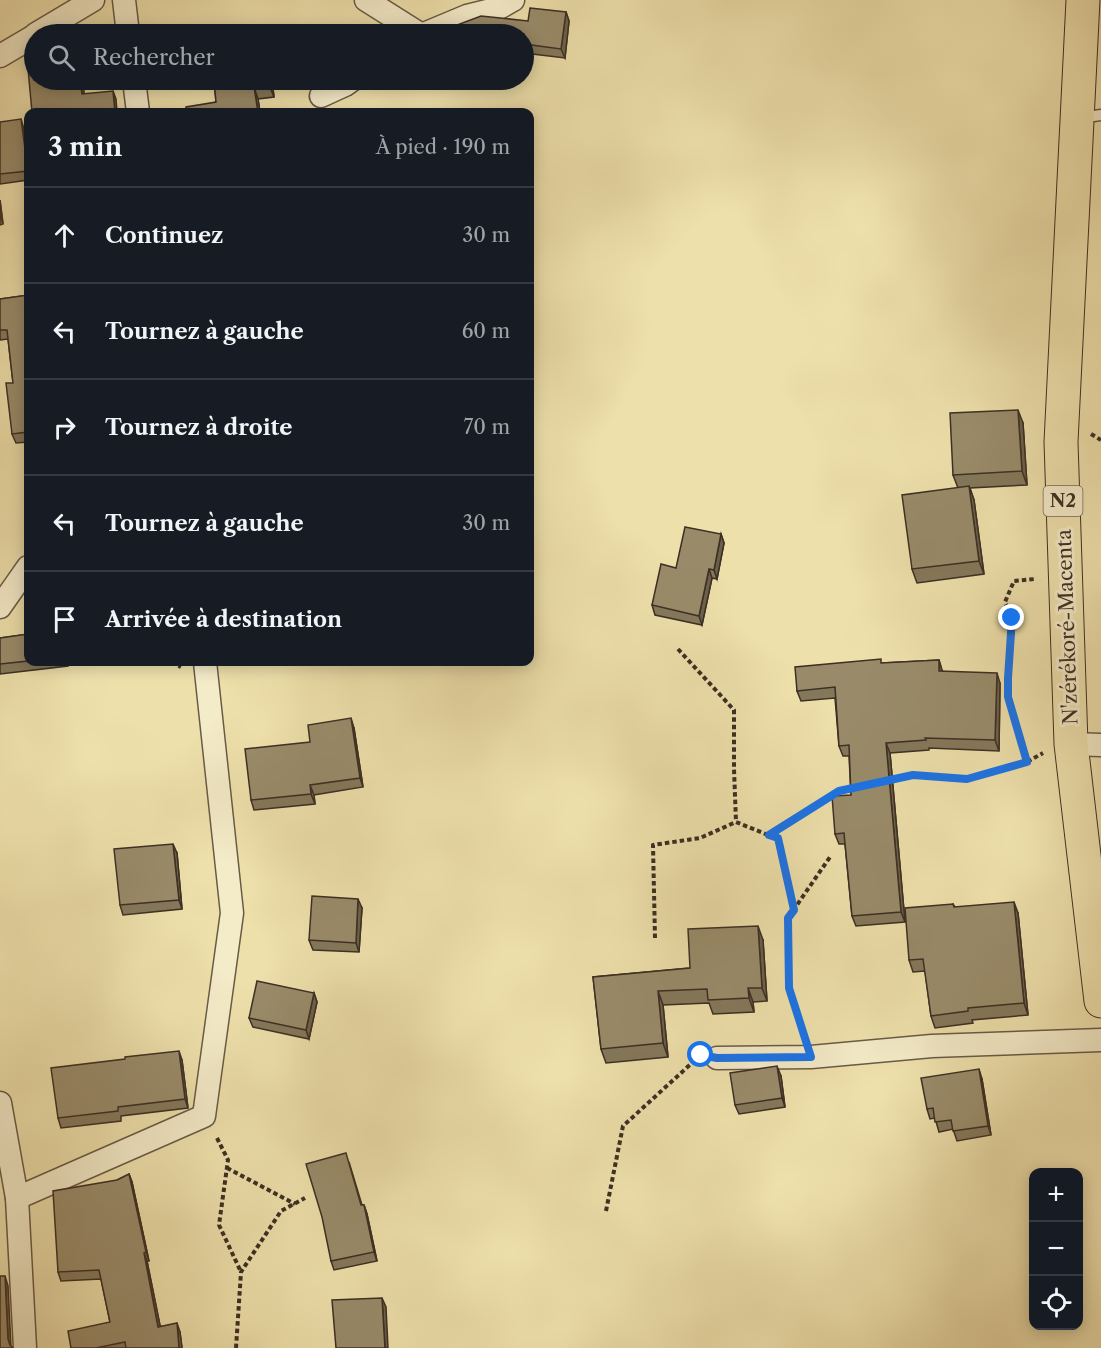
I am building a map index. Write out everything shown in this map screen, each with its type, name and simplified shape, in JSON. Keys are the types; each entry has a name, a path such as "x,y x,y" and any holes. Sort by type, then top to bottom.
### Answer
{"highway":[{"name":"N'zérékoré-Macenta","path":"1083,0 1089,117 1060,442 1065,575 1081,742 1101,1001"}],"street":[{"path":"53,24 93,0"},
{"path":"124,0 127,24"},
{"path":"366,0 406,24"},
{"path":"447,24 499,8 513,0"},
{"path":"0,56 24,42"},
{"path":"135,90 138,108"},
{"path":"321,96 334,90"},
{"path":"0,607 24,573"},
{"path":"17,1198 204,1116 232,913 205,666"},
{"path":"717,1058 811,1057 932,1046 1101,1040"},
{"path":"0,1103 17,1198 25,1348"}],"path":[{"path":"1027,762 1008,697 1012,618 1005,602 1014,581 1065,575"},
{"path":"678,649 734,710 736,822"},
{"path":"881,782 913,775 967,779 1027,762 1081,742"},
{"path":"769,835 839,791 860,787"},
{"path":"655,938 652,845 700,838 736,822 778,838 794,910"},
{"path":"811,1057 789,988 788,918 830,857"},
{"path":"606,1211 623,1126 701,1055 717,1058"},
{"path":"204,1116 228,1160 219,1225 241,1272 236,1348"},
{"path":"227,1168 295,1204"},
{"path":"241,1272 281,1211 305,1198"}],"building":[{"path":"530,8 566,12 561,49 534,45 534,24 460,24 481,16 528,21"},
{"path":"30,90 81,90 82,94 113,91 115,108 32,108"},
{"path":"215,90 254,90 257,108 186,108 216,102"},
{"path":"21,119 24,171 0,174 0,122"},
{"path":"24,296 24,432 12,434 6,383 13,383 7,330 0,330 0,299"},
{"path":"1018,410 1022,471 953,475 950,413"},
{"path":"969,486 979,561 912,569 902,495"},
{"path":"685,527 721,534 714,570 709,569 699,616 652,605 661,564 676,568"},
{"path":"24,635 24,661 0,664 0,638"},
{"path":"881,659 881,663 939,660 939,671 997,673 995,740 925,738 926,740 886,743 901,912 852,916 844,833 835,834 832,796 851,795 849,745 839,746 835,687 797,691 795,667"},
{"path":"351,718 360,778 310,785 311,794 251,800 245,749 310,742 308,725"},
{"path":"173,844 179,900 120,905 114,849"},
{"path":"312,896 358,899 356,943 309,940"},
{"path":"1014,902 1024,1003 968,1008 968,1011 931,1016 923,959 909,960 905,908"},
{"path":"758,926 762,988 748,988 749,998 708,1000 707,989 658,991 663,1043 601,1049 593,977 690,968 688,929"},
{"path":"257,981 314,993 306,1030 249,1018"},
{"path":"179,1051 185,1099 118,1107 118,1111 58,1118 51,1068"},
{"path":"777,1066 782,1098 735,1105 730,1073"},
{"path":"979,1069 988,1126 953,1131 951,1120 935,1122 933,1108 927,1109 921,1078"},
{"path":"346,1153 361,1205 364,1205 374,1252 331,1261 322,1217 306,1164"},
{"path":"129,1174 146,1252 144,1253 158,1327 177,1323 179,1348 126,1348 125,1342 96,1348 71,1348 68,1331 110,1322 99,1270 58,1272 53,1191 117,1180"},
{"path":"0,1276 5,1276 8,1339 13,1348 0,1348"},
{"path":"382,1298 385,1348 336,1348 332,1300"}],"route":[{"path":"701,1055 717,1058 811,1057 789,988 788,918 794,910 778,838 769,835 839,791 913,775 967,779 1027,762 1008,697 1012,618"}]}
